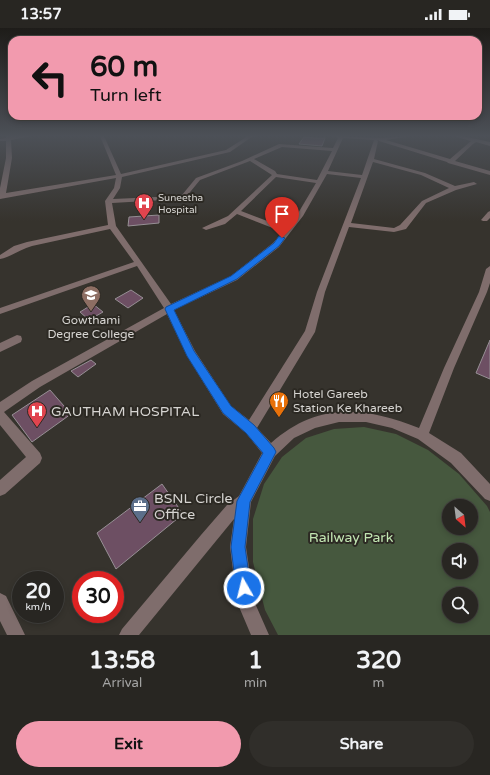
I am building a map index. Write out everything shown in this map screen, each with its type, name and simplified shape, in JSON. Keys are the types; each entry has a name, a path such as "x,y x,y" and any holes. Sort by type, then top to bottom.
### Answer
{"street":[{"path":"7,164 1,197 119,176 169,164"},
{"path":"114,164 119,176 117,188 108,201 112,226 139,263 169,309 190,353 227,410 250,429 270,452"},
{"path":"108,201 179,198 184,196 198,179 236,164"},
{"path":"259,164 275,175 319,182"},
{"path":"0,408 36,384 169,309 234,278 276,245 300,216 328,164"},
{"path":"250,429 310,332 321,292 369,164"},
{"path":"387,164 424,174 454,188"},
{"path":"458,164 490,174"},
{"path":"325,172 364,177"},
{"path":"206,228 222,222 275,175"},
{"path":"346,225 394,230 403,227 424,202 454,188 474,184"},
{"path":"236,211 287,231"},
{"path":"485,220 490,213"},
{"path":"0,257 5,256 17,248 30,244 112,226"},
{"path":"0,311 139,263"},
{"path":"422,435 446,374 483,292 490,269"},
{"path":"0,348 17,339"},
{"path":"0,416 35,458 0,489"},
{"path":"260,635 246,602 238,547 244,501 270,452 290,434 313,423 339,417 366,417 393,423 422,435 456,458 490,494"},
{"path":"128,635 206,540 232,510 244,501"},
{"path":"0,602 16,635"}],"green space":[{"name":"Railway Park","path":"364,427 396,434 428,450 459,474 487,506 490,512 490,635 278,635 265,610 253,562 253,519 264,484 282,457 306,438 334,429"}],"building":[{"name":"Suneetha Hospital","path":"159,215 159,223 128,226 129,217"},
{"path":"131,290 143,298 128,308 115,299"},
{"name":"Gowthami Degree College","path":"93,304 103,312 89,320 80,312"},
{"path":"490,340 490,379 476,373"},
{"path":"91,360 96,364 78,377 71,371"},
{"name":"GAUTHAM HOSPITAL","path":"50,390 71,414 32,442 12,415"},
{"name":"BSNL Circle Office","path":"162,484 183,514 116,569 97,533"}],"place":[{"name":"Suneetha Hospital","path":"144,220"},
{"name":"Gowthami Degree College","path":"91,312"},
{"name":"Hotel Gareeb Station Ke Khareeb","path":"279,418"},
{"name":"GAUTHAM HOSPITAL","path":"37,428"},
{"name":"BSNL Circle Office","path":"140,523"}],"route":[{"path":"244,588 238,547 244,501 270,452 250,429 227,410 190,353 169,309 234,278 276,245 282,238"}]}
